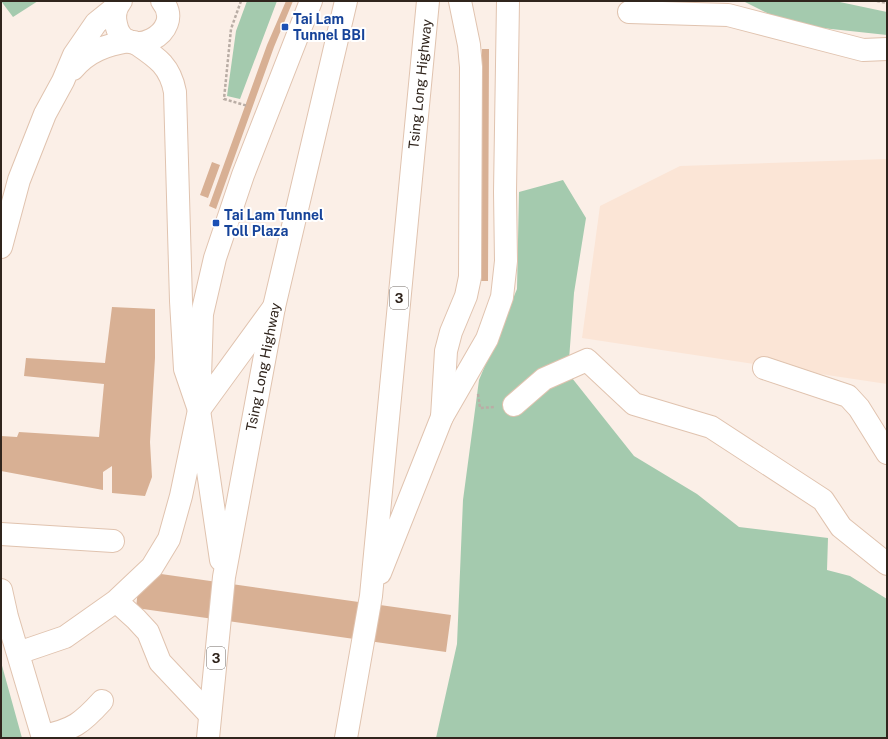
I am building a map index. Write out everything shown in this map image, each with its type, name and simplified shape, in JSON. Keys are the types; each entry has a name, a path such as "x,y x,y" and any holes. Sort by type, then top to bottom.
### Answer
{"main road":[{"path":"18,653 66,637 116,601 152,567 169,539 181,496 199,410 202,314 215,258 243,175 311,1"},
{"name":"Tsing Long Highway","path":"208,738 224,577 274,307 346,1"},
{"name":"Tsing Long Highway","path":"346,738 371,596 428,1"},
{"path":"442,417 446,351 451,332 466,296 470,277 471,254 471,66 469,45 460,1"},
{"path":"371,596 442,417 487,339 502,297 506,261 505,184 508,1"},
{"path":"120,3 116,26 119,33 131,42 151,53 166,67 175,92 181,301 185,369 199,410 224,577"},
{"path":"1,247 17,186 33,143 45,114 63,81 74,54 96,23 120,3"},
{"path":"63,81 89,54 111,44 152,41 159,36 166,26 166,7"},
{"path":"629,12 728,15 863,50 887,49"},
{"path":"199,410 274,307"},
{"path":"514,405 544,379 587,360 634,404 711,427 823,500 841,527 887,564"},
{"path":"764,368 848,396 859,408 887,453"},
{"path":"1,534 113,541"},
{"path":"1,590 6,617 43,737 61,732 85,720 102,701"},
{"path":"116,601 148,632 160,662 210,716"}],"path":[{"path":"241,1 231,29 224,99 248,106"},
{"path":"877,1 887,3"},
{"path":"477,389 480,408 514,405"}],"shaded area":[{"path":"887,159 887,384 582,338 600,206 680,166"}],"green space":[{"path":"1,1 38,1 13,17"},
{"path":"247,1 277,1 240,99 227,96 236,31"},
{"path":"743,1 835,1 887,12 887,35 813,27 773,16"},
{"path":"563,180 586,218 574,293 568,373 634,456 697,494 739,527 828,538 827,570 850,576 887,599 887,738 436,738 457,644 463,500 479,380 517,289 519,192"},
{"path":"1,662 22,738 1,738"}],"building":[{"path":"286,1 293,1 274,47 216,209 209,206 267,45"},
{"path":"482,49 489,49 488,281 480,281"},
{"path":"212,162 220,165 208,198 200,195"},
{"path":"112,307 155,309 155,358 150,442 152,477 145,496 112,493 112,466 103,472 103,490 1,471 1,436 17,437 19,432 99,437 104,384 24,376 26,358 105,363"},
{"path":"140,571 451,615 446,652 136,608"}],"place":[{"name":"Tai Lam Tunnel BBI","path":"285,27"},
{"name":"Tai Lam Tunnel Toll Plaza","path":"216,223"}]}
